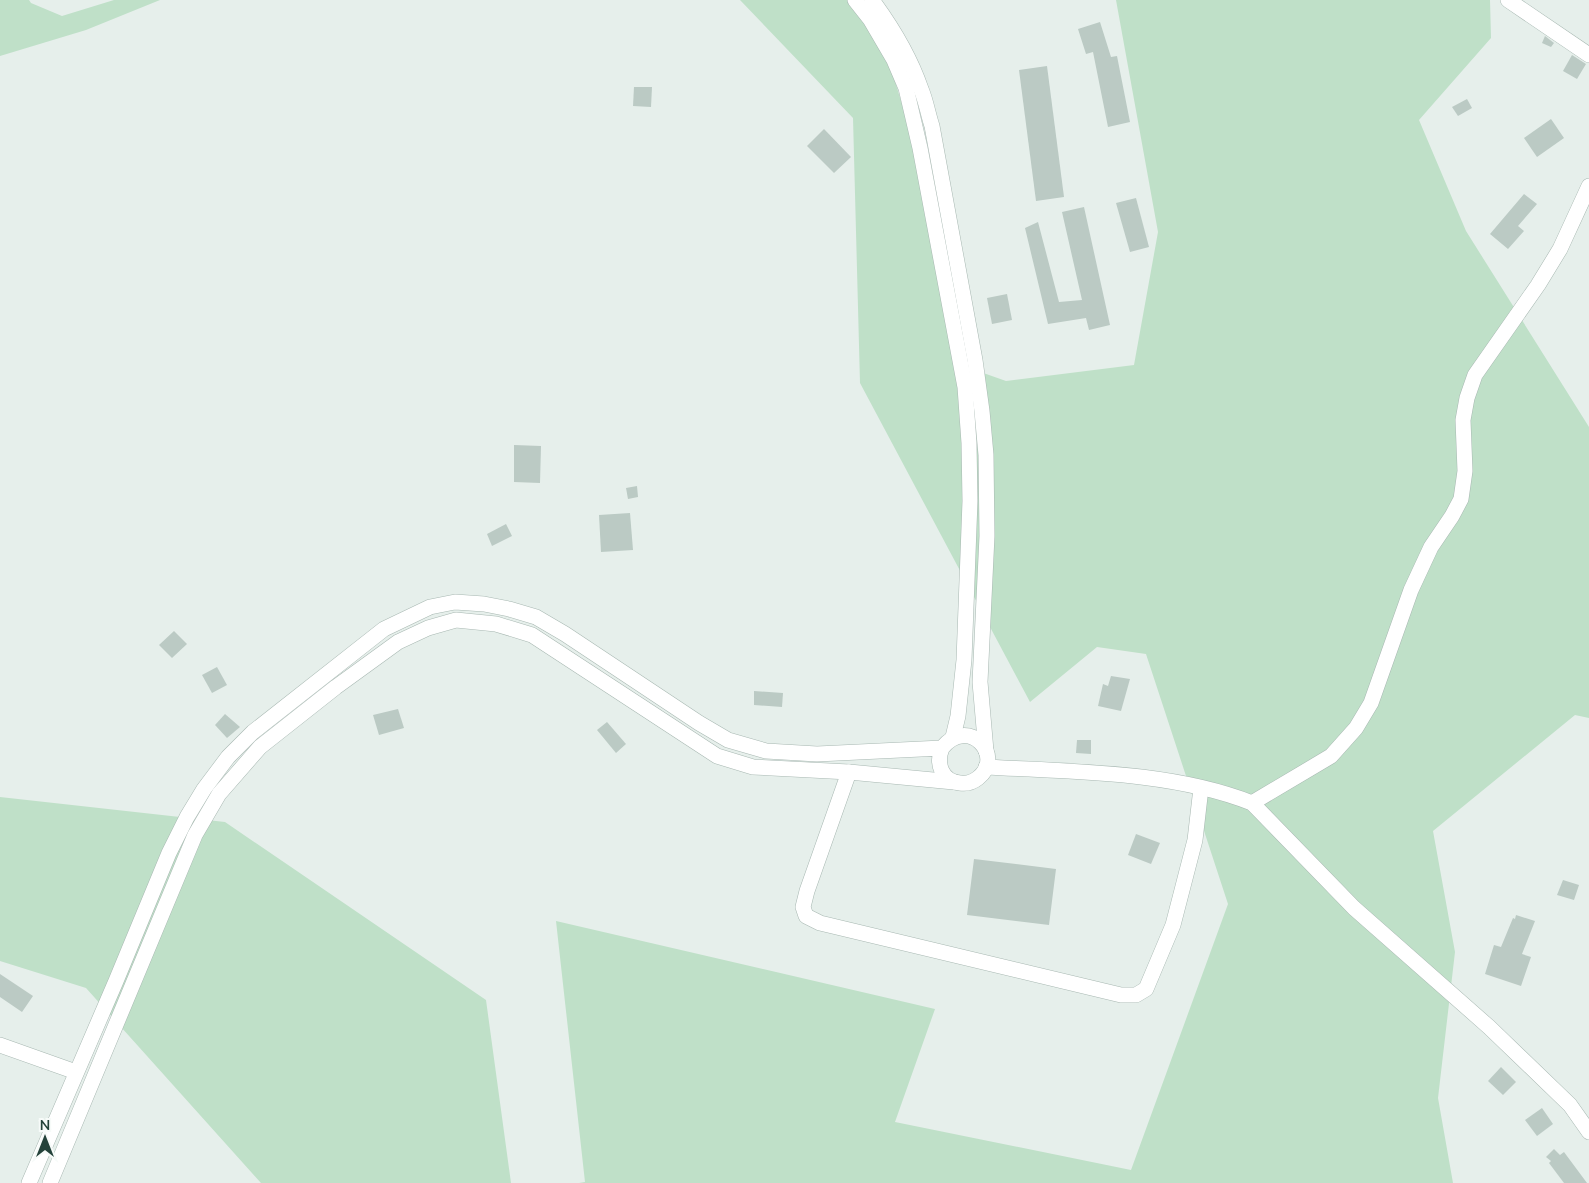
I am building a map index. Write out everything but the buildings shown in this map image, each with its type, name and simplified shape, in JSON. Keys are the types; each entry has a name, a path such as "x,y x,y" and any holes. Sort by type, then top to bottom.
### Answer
{"street":[{"path":"855,0 870,19 894,60 906,88 922,158 964,387 970,443 970,501 964,660 953,737 942,748 939,756 939,764 942,771 947,778 954,782"},
{"path":"50,1183 195,835 220,794 260,747 336,687 398,642 428,628 456,620 496,624 532,635 717,756 753,767 849,772 962,784 977,780 983,774 988,759 980,682 987,536 986,455 975,360 936,145 922,89 908,58 884,16 872,0"},
{"path":"1508,0 1589,55"},
{"path":"1252,803 1331,756 1356,728 1371,703 1411,590 1431,547 1461,499 1465,471 1462,420 1475,375 1556,256 1589,186"},
{"path":"29,1183 169,853 204,789 228,757 253,732 384,629 430,607 456,602 484,604 536,617 728,740 766,751 817,754 942,748"},
{"path":"953,737 969,736 982,744 986,751"},
{"path":"986,767 1138,776 1230,794 1252,803 1354,908 1489,1027 1570,1105 1584,1114 1589,1132"},
{"path":"849,772 807,891 803,907 806,916 820,923 1121,995 1136,995 1146,989 1173,925 1195,840 1201,788"},
{"path":"0,1045 76,1072"}],"green space":[{"path":"0,0 29,0 31,3 62,16 114,0 160,0 86,30 0,56"},
{"path":"740,0 870,0 929,192 958,364 1006,381 1134,365 1158,232 1116,0 1490,0 1491,38 1419,120 1466,231 1589,427 1589,718 1575,715 1433,831 1455,952 1438,1098 1453,1183 579,1183 585,1182 556,921 935,1009 895,1122 1131,1170 1228,904 1146,654 1097,647 1030,702 860,383 853,118"},
{"path":"0,797 225,822 486,1000 511,1183 261,1183 86,988 0,961"}]}
